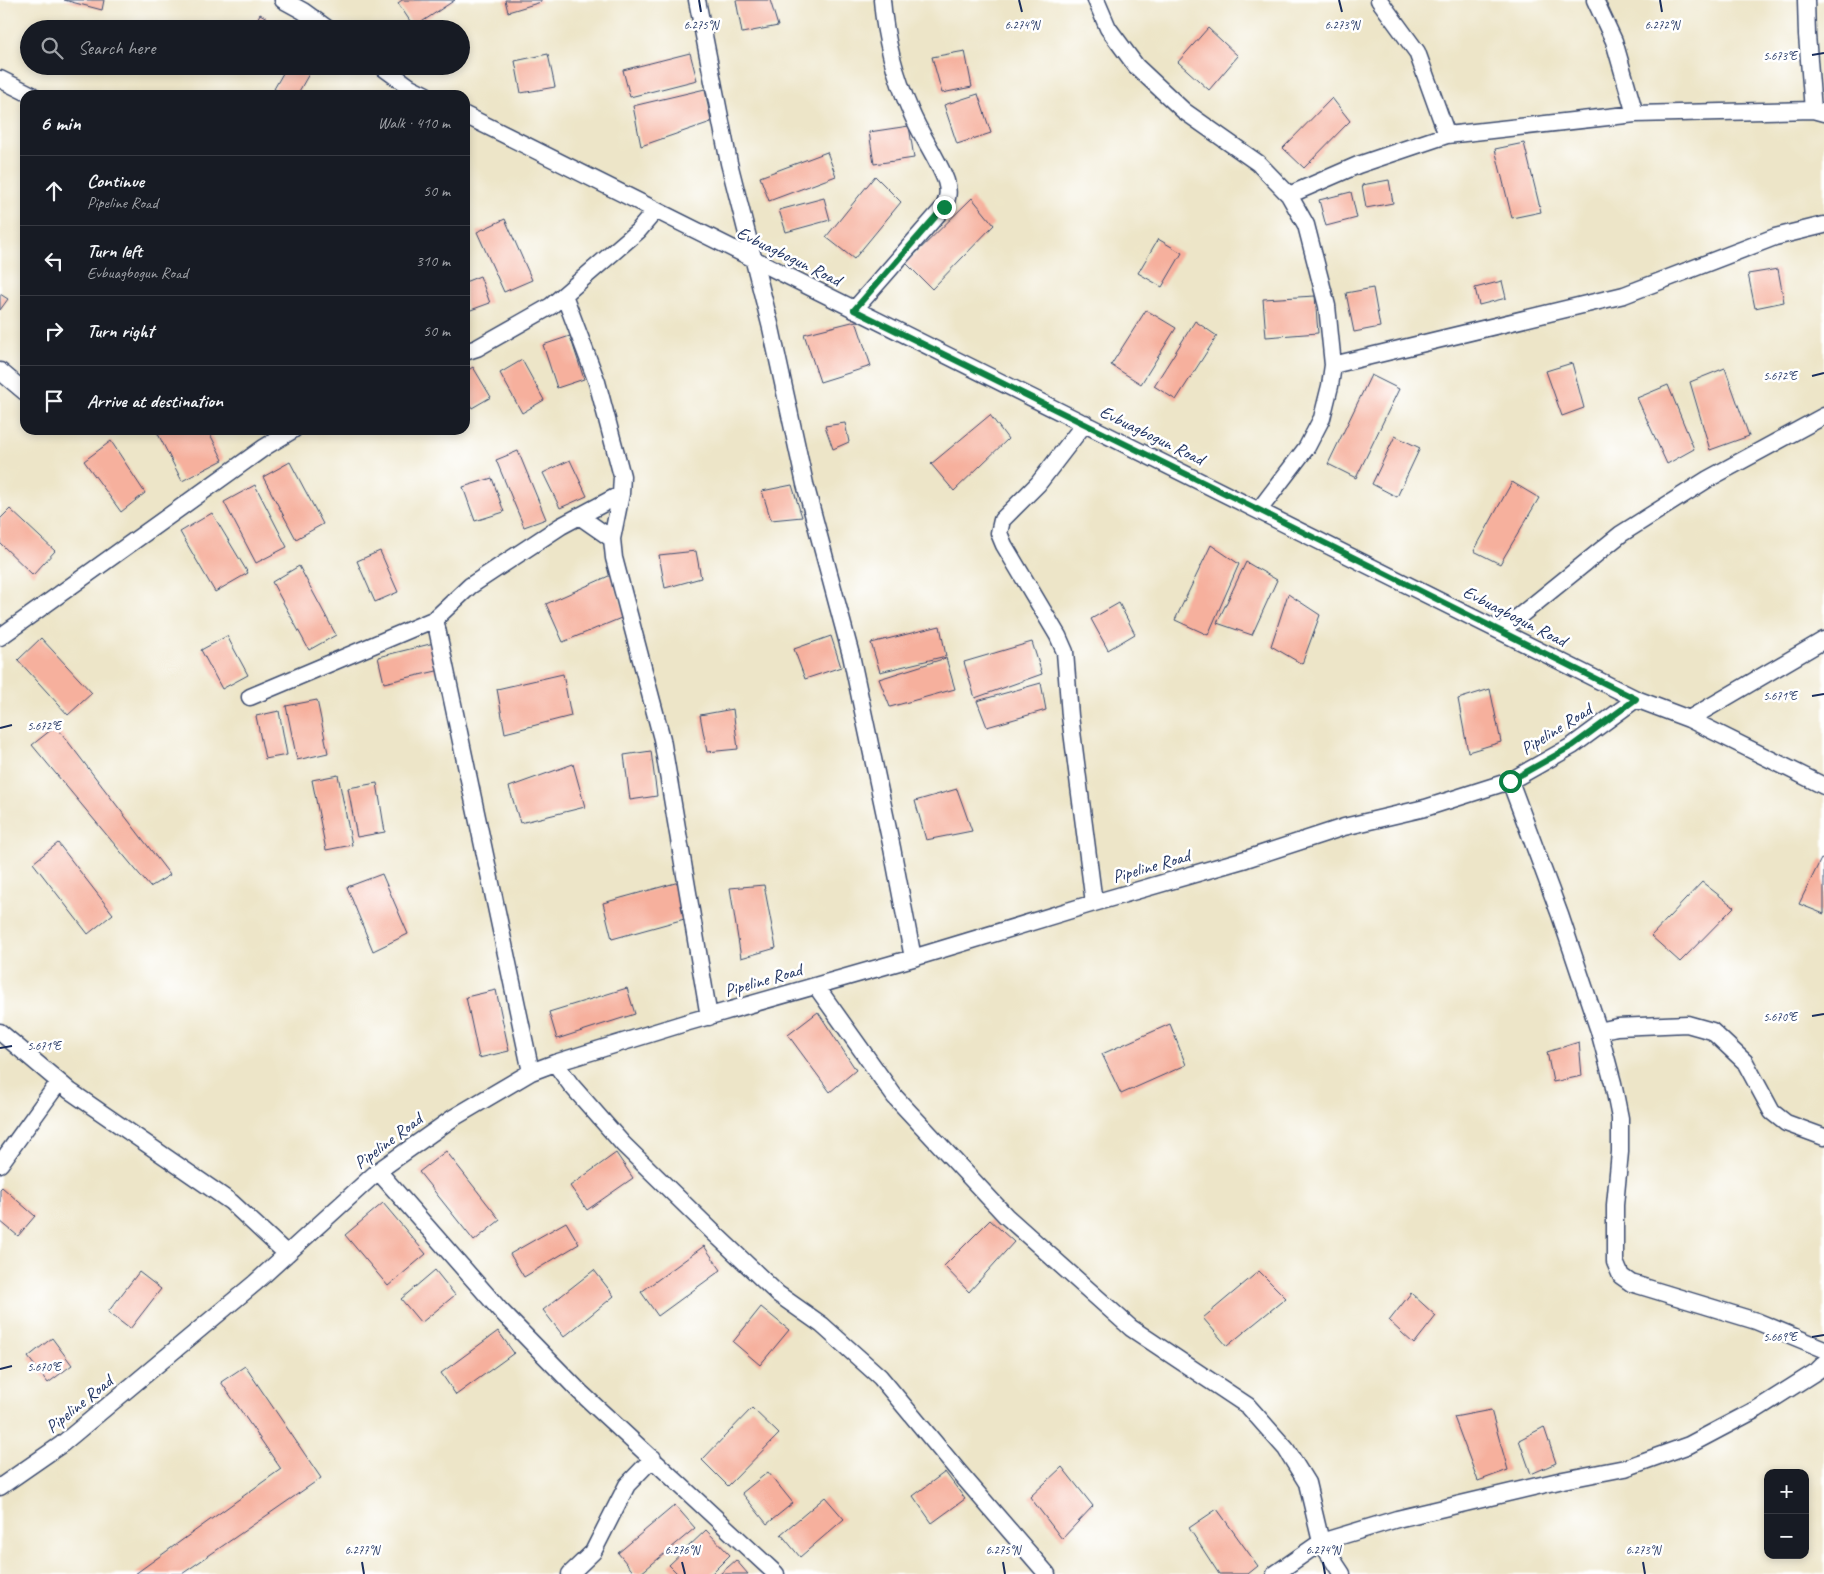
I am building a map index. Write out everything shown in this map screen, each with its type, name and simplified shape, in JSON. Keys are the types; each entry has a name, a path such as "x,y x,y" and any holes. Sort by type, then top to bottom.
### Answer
{"street":[{"path":"283,0 316,20"},
{"path":"303,11 315,0"},
{"path":"697,0 728,164 771,328 805,484 851,655 890,838 913,958"},
{"path":"854,310 944,207 949,196 946,180 911,112 898,80 884,29 882,0"},
{"path":"1096,0 1108,28 1136,66 1184,111 1258,163 1289,195 1306,225 1327,306 1332,365 1330,386 1322,418 1307,448 1259,510"},
{"path":"1379,0 1417,52 1447,135"},
{"path":"1595,0 1614,41 1635,114"},
{"path":"1289,195 1358,165 1447,135 1635,114 1818,111 1806,35 1806,0"},
{"path":"393,75 416,90"},
{"path":"0,79 22,90"},
{"name":"Evbuagbogun Road","path":"470,118 752,260 1085,423 1636,699 1689,720 1824,786"},
{"path":"470,350 551,306 638,231 656,211"},
{"path":"1332,365 1624,295 1775,237 1824,225"},
{"path":"564,295 600,391 621,469 621,494 612,540 614,558 662,739 709,1017"},
{"path":"0,371 20,388"},
{"path":"1501,631 1621,534 1708,479 1824,416"},
{"path":"1085,423 1038,484 1002,520 999,533 1004,545 1058,636 1065,652 1070,716 1094,903"},
{"path":"0,637 264,447 284,435"},
{"path":"250,697 435,619 470,586 561,526 621,494"},
{"path":"579,516 612,540"},
{"path":"435,619 531,1072"},
{"path":"1689,720 1824,640"},
{"name":"Pipeline Road","path":"0,1487 62,1444 255,1283 378,1171 453,1118 531,1072 555,1063 709,1017 1246,859 1344,827 1425,808 1510,781 1572,746 1636,699"},
{"path":"1510,781 1560,915 1599,1030 1614,1083 1620,1118 1620,1152 1615,1205 1615,1262 1621,1276 1631,1283 1756,1320 1824,1349"},
{"path":"816,986 895,1097 1006,1216 1131,1328 1248,1406 1286,1449 1307,1482 1322,1542 1342,1574"},
{"path":"1599,1030 1617,1027 1687,1024 1712,1031 1745,1062 1772,1112 1786,1123 1824,1137"},
{"path":"0,1032 59,1082 231,1202 287,1254"},
{"path":"555,1063 571,1085 623,1144 713,1232 778,1294 822,1325 880,1377 1047,1574"},
{"path":"0,1164 59,1082"},
{"path":"378,1171 500,1310 580,1392 776,1574"},
{"path":"1275,1574 1322,1542 1397,1519 1564,1480 1625,1468 1680,1449 1757,1409 1824,1364"},
{"path":"570,1574 593,1552 627,1485 653,1458"}],"building":[{"path":"64,0 104,0 102,10"},
{"path":"402,0 455,0 425,20 409,20 398,3"},
{"path":"505,0 541,0 541,2 508,12"},
{"path":"736,0 770,0 778,26 742,33"},
{"path":"260,14 270,20 257,20"},
{"path":"1208,28 1238,56 1209,90 1178,62"},
{"path":"965,51 972,87 942,93 932,57"},
{"path":"690,53 697,80 630,97 623,70"},
{"path":"548,54 555,87 521,93 515,61"},
{"path":"282,75 308,75 300,90 274,89"},
{"path":"705,89 711,122 641,146 633,106"},
{"path":"978,94 991,133 957,144 944,105"},
{"path":"1332,98 1350,121 1304,168 1283,148"},
{"path":"909,126 914,158 874,164 869,132"},
{"path":"1524,143 1541,212 1512,218 1495,149"},
{"path":"827,152 836,176 769,201 760,177"},
{"path":"875,176 901,202 854,259 826,237"},
{"path":"1389,180 1393,203 1366,208 1362,185"},
{"path":"1351,192 1357,218 1326,226 1319,200"},
{"path":"824,198 830,220 786,232 779,210"},
{"path":"972,198 994,225 932,289 906,263"},
{"path":"505,219 532,280 504,292 477,232"},
{"path":"1158,239 1182,253 1162,287 1138,273"},
{"path":"1778,269 1784,302 1755,308 1748,274"},
{"path":"480,276 490,303 470,310 470,280"},
{"path":"1502,281 1506,298 1479,305 1475,288"},
{"path":"1373,288 1380,327 1354,332 1346,293"},
{"path":"0,294 8,299 0,310"},
{"path":"1315,296 1318,333 1266,337 1263,299"},
{"path":"1146,310 1176,328 1141,384 1111,365"},
{"path":"856,321 871,366 820,382 804,334"},
{"path":"1195,321 1217,336 1176,400 1154,386"},
{"path":"570,336 584,379 557,388 543,345"},
{"path":"522,360 544,400 522,413 500,373"},
{"path":"1572,363 1584,408 1562,416 1546,371"},
{"path":"473,367 491,397 472,408 470,405 470,369"},
{"path":"1725,368 1749,436 1710,450 1690,382"},
{"path":"1371,375 1399,389 1356,478 1328,464"},
{"path":"1668,385 1694,449 1667,464 1637,398"},
{"path":"990,415 1008,439 954,491 931,464"},
{"path":"845,423 849,442 833,449 825,426"},
{"path":"159,435 210,435 223,460 182,481"},
{"path":"1395,436 1420,448 1397,497 1372,484"},
{"path":"111,441 145,493 121,512 84,461"},
{"path":"518,451 546,519 524,527 496,460"},
{"path":"570,460 587,496 560,508 543,473"},
{"path":"290,462 323,524 296,539 263,477"},
{"path":"492,478 504,512 475,521 463,487"},
{"path":"1512,482 1539,498 1500,564 1474,551"},
{"path":"255,485 287,547 256,563 224,502"},
{"path":"792,485 802,517 771,520 762,491"},
{"path":"10,509 55,551 33,575 0,543 0,519"},
{"path":"212,513 248,573 215,592 180,532"},
{"path":"1211,545 1239,564 1208,635 1175,620"},
{"path":"380,551 398,592 375,602 357,561"},
{"path":"696,551 701,578 665,588 659,555"},
{"path":"1246,562 1277,580 1252,635 1217,623"},
{"path":"299,566 336,635 309,650 272,582"},
{"path":"611,575 626,616 563,642 546,604"},
{"path":"1288,594 1320,615 1302,664 1271,646"},
{"path":"1119,603 1135,634 1108,650 1091,619"},
{"path":"940,626 946,656 880,672 871,643"},
{"path":"227,636 248,675 222,689 201,650"},
{"path":"831,636 841,667 805,679 794,649"},
{"path":"41,638 92,693 68,715 18,660"},
{"path":"1032,642 1042,674 975,698 964,662"},
{"path":"434,643 441,670 384,683 378,657"},
{"path":"946,658 955,689 890,707 879,679"},
{"path":"563,674 571,716 505,733 497,689"},
{"path":"1041,683 1046,710 987,727 977,701"},
{"path":"1490,689 1501,742 1468,752 1458,699"},
{"path":"317,700 328,753 297,760 286,706"},
{"path":"733,709 738,749 707,752 700,715"},
{"path":"279,711 287,755 265,759 256,716"},
{"path":"56,726 170,875 150,887 32,745"},
{"path":"651,751 657,796 630,800 624,755"},
{"path":"573,764 585,807 520,823 509,787"},
{"path":"338,775 352,845 326,850 312,780"},
{"path":"377,783 385,832 357,837 348,788"},
{"path":"957,789 972,831 926,840 915,801"},
{"path":"58,843 113,914 88,934 33,863"},
{"path":"1821,859 1824,860 1824,914 1799,904"},
{"path":"382,874 408,934 373,951 347,887"},
{"path":"679,882 688,918 612,939 603,903"},
{"path":"1702,882 1734,907 1680,962 1651,936"},
{"path":"764,885 776,948 741,958 730,888"},
{"path":"627,988 635,1014 557,1039 549,1012"},
{"path":"496,990 509,1051 479,1058 466,997"},
{"path":"818,1012 856,1070 830,1092 788,1035"},
{"path":"1170,1024 1186,1065 1121,1094 1102,1054"},
{"path":"1579,1042 1582,1076 1553,1082 1547,1052"},
{"path":"446,1151 500,1220 474,1241 419,1172"},
{"path":"616,1153 633,1178 587,1210 570,1186"},
{"path":"2,1187 35,1216 18,1236 0,1221 0,1189"},
{"path":"383,1203 426,1254 388,1286 345,1235"},
{"path":"990,1220 1014,1242 969,1292 944,1266"},
{"path":"566,1222 579,1244 524,1277 510,1254"},
{"path":"704,1246 721,1270 658,1316 641,1292"},
{"path":"435,1270 455,1295 421,1323 401,1299"},
{"path":"594,1270 614,1296 564,1337 543,1310"},
{"path":"1259,1271 1286,1298 1227,1346 1203,1318"},
{"path":"139,1272 161,1289 130,1329 108,1312"},
{"path":"1411,1293 1436,1316 1414,1344 1389,1321"},
{"path":"761,1307 789,1330 760,1365 733,1342"},
{"path":"498,1331 514,1353 456,1395 441,1373"},
{"path":"52,1338 72,1365 48,1383 28,1357"},
{"path":"245,1366 321,1478 182,1574 135,1574 281,1469 221,1382"},
{"path":"752,1408 779,1434 728,1486 702,1460"},
{"path":"1491,1410 1508,1470 1478,1481 1454,1417"},
{"path":"1544,1427 1556,1463 1531,1474 1519,1440"},
{"path":"1062,1467 1093,1506 1062,1539 1030,1497"},
{"path":"768,1472 793,1503 767,1524 742,1493"},
{"path":"945,1472 965,1499 932,1523 913,1496"},
{"path":"825,1497 844,1519 800,1557 781,1534"},
{"path":"675,1505 695,1528 640,1574 635,1574 618,1553"},
{"path":"1217,1509 1258,1566 1248,1574 1219,1574 1189,1528"},
{"path":"706,1530 730,1555 711,1574 678,1574 669,1565"},
{"path":"736,1560 748,1574 720,1574"}],"route":[{"path":"944,207 854,310 1636,699 1572,746 1510,781"}]}
